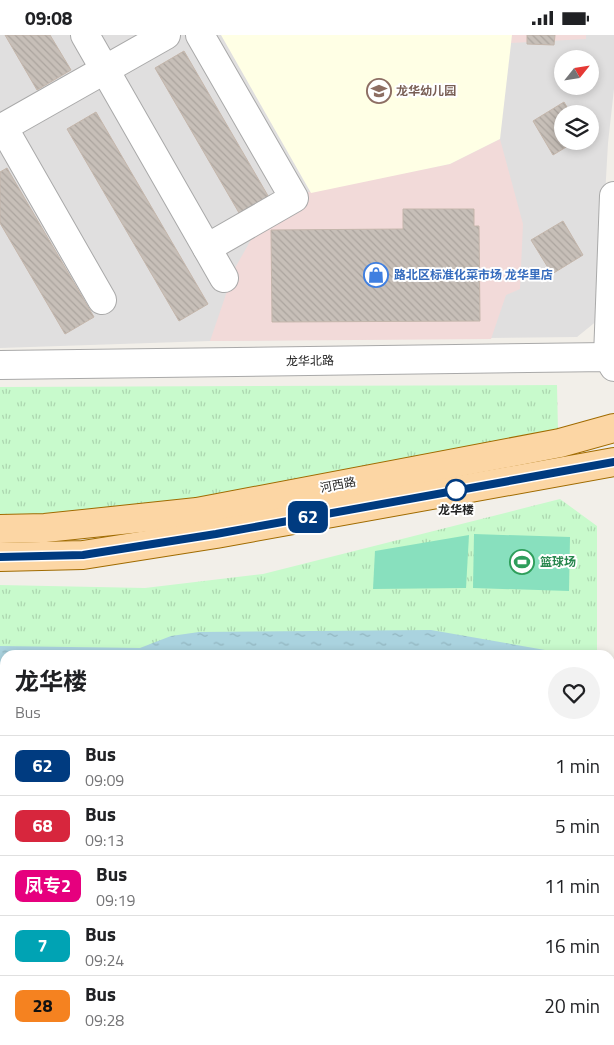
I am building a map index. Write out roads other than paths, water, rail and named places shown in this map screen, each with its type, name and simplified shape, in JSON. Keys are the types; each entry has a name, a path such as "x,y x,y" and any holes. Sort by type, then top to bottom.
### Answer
{"main road":[{"name":"河西路","path":"0,529 45,528 197,512 560,443 614,428"},
{"path":"0,557 83,555 216,534 614,462"}],"street":[{"path":"85,35 224,278"},
{"path":"102,300 1,128 166,35"},
{"path":"200,35 294,198 207,247"},
{"path":"611,362 614,196"},
{"name":"龙华北路","path":"0,365 611,362"}],"water":[{"path":"431,630 545,650 0,650 0,646 140,648 171,636 199,632"}],"place":[{"name":"龙华幼儿园","path":"379,91"},
{"name":"路北区标准化菜市场 龙华里店","path":"376,275"},
{"name":"龙华楼","path":"456,490"},
{"name":"篮球场","path":"522,562"}]}
